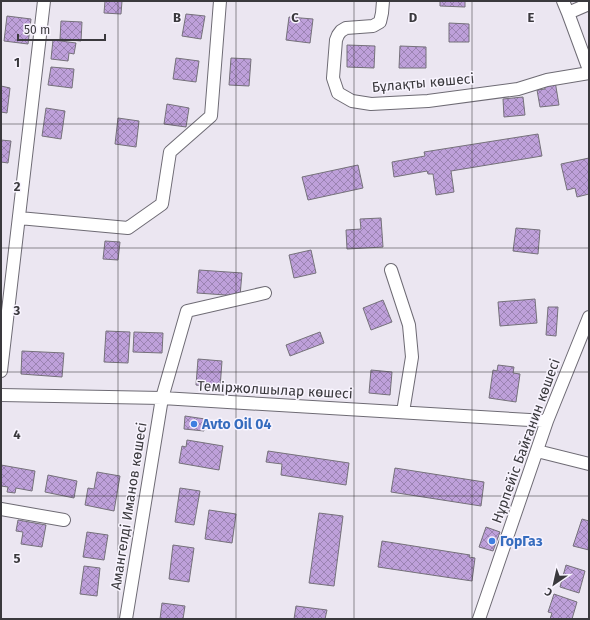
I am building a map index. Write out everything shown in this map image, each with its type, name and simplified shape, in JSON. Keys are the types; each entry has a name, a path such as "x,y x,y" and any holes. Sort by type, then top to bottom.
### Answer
{"street":[{"path":"1,371 44,1"},
{"path":"19,218 128,228 162,204 170,152 211,116 220,1"},
{"name":"Бұлақты көшесі","path":"383,1 380,22 373,26 346,28 341,31 336,40 333,78 338,93 352,101 371,104 428,101 518,89 547,80 589,73"},
{"path":"563,1 589,70"},
{"path":"568,13 589,4"},
{"path":"391,270 409,325 412,357 402,412"},
{"name":"Амангелді Иманов көшесі","path":"126,619 162,398 187,311 265,293"},
{"name":"Нұрпейіс Байғанин көшесі","path":"479,619 547,421 589,318"},
{"name":"Теміржолшылар көшесі","path":"1,395 162,398 547,421"},
{"path":"537,451 589,464"},
{"path":"1,508 64,520"}],"building":[{"path":"105,1 122,1 121,14 104,13"},
{"path":"440,1 465,1 465,7 440,6"},
{"path":"186,14 205,16 201,39 182,36"},
{"path":"7,16 31,19 28,44 4,41"},
{"path":"289,17 313,19 310,43 286,40"},
{"path":"61,21 82,22 81,41 60,39"},
{"path":"449,23 469,24 469,42 449,42"},
{"path":"53,40 76,43 74,54 69,53 68,61 51,59"},
{"path":"347,45 375,46 374,68 347,67"},
{"path":"400,46 426,47 426,68 399,68"},
{"path":"176,58 199,61 196,82 173,79"},
{"path":"231,58 251,59 249,86 229,85"},
{"path":"51,67 74,69 72,88 48,85"},
{"path":"555,81 559,105 540,107 537,90 545,89 544,82"},
{"path":"1,86 10,88 7,113 1,112"},
{"path":"523,97 525,115 504,117 503,99"},
{"path":"167,104 189,108 186,127 164,124"},
{"path":"46,108 65,111 61,139 42,136"},
{"path":"118,118 139,121 136,147 115,144"},
{"path":"538,134 542,156 451,171 454,192 436,195 433,174 428,174 427,171 394,177 392,162 425,156 424,152"},
{"path":"1,140 11,141 8,163 1,162"},
{"path":"589,158 589,194 577,197 575,188 567,190 561,164"},
{"path":"358,165 363,188 308,200 302,177"},
{"path":"381,218 383,247 347,249 346,230 361,229 360,219"},
{"path":"516,228 540,230 538,254 513,251"},
{"path":"105,241 120,242 118,260 103,259"},
{"path":"311,250 316,273 294,278 289,255"},
{"path":"199,270 242,273 240,296 197,293"},
{"path":"535,299 537,323 500,326 498,302"},
{"path":"383,300 392,322 371,330 363,308"},
{"path":"548,307 558,307 556,336 546,335"},
{"path":"106,331 130,332 128,363 104,362"},
{"path":"134,332 163,333 162,353 133,352"},
{"path":"320,332 324,343 290,356 286,345"},
{"path":"22,351 64,353 62,377 21,374"},
{"path":"198,359 222,361 220,388 196,385"},
{"path":"498,365 514,367 513,373 520,374 516,402 489,398 493,370 497,371"},
{"path":"371,370 392,372 390,395 369,393"},
{"name":"Avto Oil 04","path":"185,416 205,419 204,431 184,429"},
{"path":"187,440 223,446 219,470 179,463 182,446 186,447"},
{"path":"268,451 349,463 346,485 281,475 282,464 266,462"},
{"path":"1,465 35,471 32,491 16,488 15,493 7,492 8,487 1,486"},
{"path":"395,468 484,482 481,506 391,492"},
{"path":"97,472 120,476 114,511 85,505 88,488 94,489"},
{"path":"48,475 77,481 74,498 45,492"},
{"path":"180,488 200,491 194,525 175,522"},
{"path":"209,510 236,514 232,543 205,539"},
{"path":"319,513 343,516 334,586 309,583"},
{"path":"582,519 589,521 589,550 573,546"},
{"path":"18,520 46,525 42,547 21,544 23,532 16,531"},
{"path":"486,527 500,532 493,551 479,547"},
{"path":"87,532 108,535 104,560 83,557"},
{"path":"382,541 470,555 469,557 475,558 472,581 378,567"},
{"path":"173,545 194,548 189,582 169,579"},
{"path":"566,565 585,571 579,593 560,587"},
{"path":"84,566 100,568 97,596 80,594"},
{"path":"554,594 577,602 572,619 550,619 552,613 548,612"},
{"path":"162,603 185,606 183,619 160,619"},
{"path":"296,606 327,610 325,619 294,619"}],"place":[{"name":"Avto Oil 04","path":"194,424"},
{"name":"ГорГаз","path":"492,541"}]}
